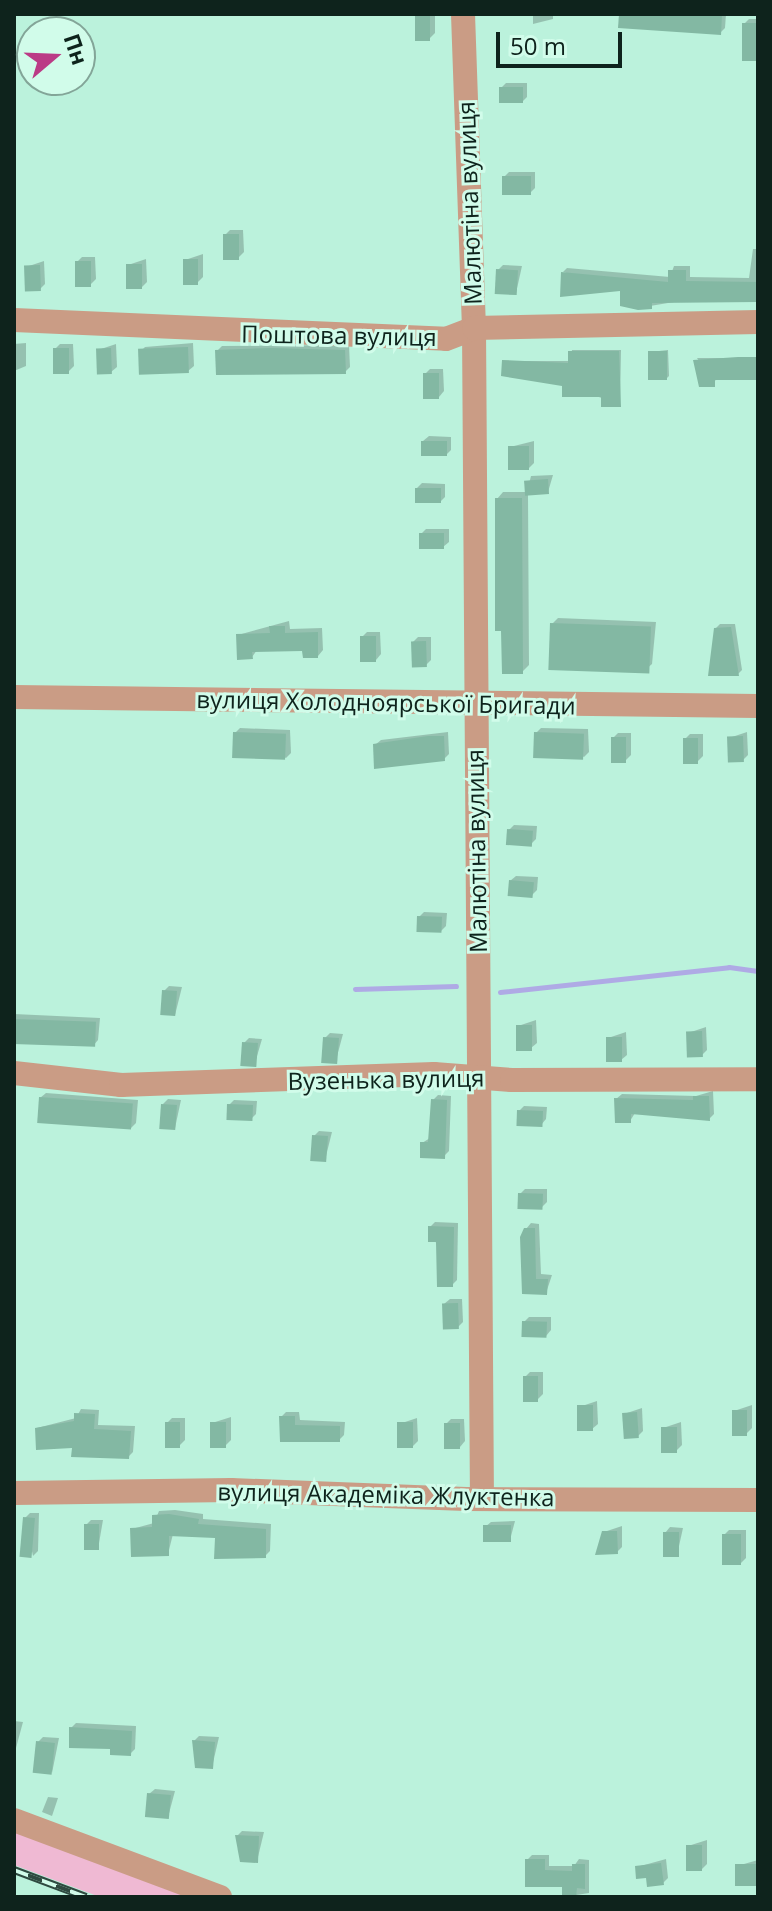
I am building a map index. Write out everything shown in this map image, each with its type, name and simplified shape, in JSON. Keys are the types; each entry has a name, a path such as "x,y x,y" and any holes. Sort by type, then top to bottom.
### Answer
{"street":[{"name":"Малютіна вулиця","path":"463,14 474,328 474,704 482,1496"},
{"name":"Поштова вулиця","path":"14,320 310,337 446,339 474,328 758,322"},
{"name":"вулиця Холодноярської Бригади","path":"14,697 758,706"},
{"name":"Вузенька вулиця","path":"14,1073 121,1085 479,1076 758,1079"},
{"name":"вулиця Академіка Жлуктенка","path":"14,1493 231,1490 758,1500"},
{"path":"14,1820 220,1897"}],"shaded area":[{"path":"14,1824 207,1897 100,1897 14,1865"}],"building":[{"path":"619,14 722,14 721,35 618,28"},
{"path":"415,15 430,15 430,41 415,41"},
{"path":"742,23 758,23 758,61 742,61"},
{"path":"499,87 523,87 523,103 499,103"},
{"path":"502,176 531,176 531,195 502,195"},
{"path":"223,234 239,234 239,260 223,260"},
{"path":"183,259 198,259 198,285 183,285"},
{"path":"75,261 91,261 91,287 75,287"},
{"path":"126,264 142,264 142,289 126,289"},
{"path":"40,265 41,291 25,292 24,266"},
{"path":"496,269 518,270 517,295 495,294"},
{"path":"668,270 686,270 686,281 758,282 758,302 652,303 652,309 638,310 620,306 620,291 560,297 561,272 668,282"},
{"path":"188,347 189,373 139,375 138,349"},
{"path":"53,348 69,348 69,374 53,374"},
{"path":"111,348 112,374 97,375 96,349"},
{"path":"215,350 345,350 346,374 216,375"},
{"path":"568,351 619,351 621,407 601,407 601,397 562,397 562,386 501,376 502,360 568,363"},
{"path":"648,351 667,351 667,380 648,380"},
{"path":"756,357 756,380 715,380 715,387 699,387 693,360"},
{"path":"423,373 439,373 439,399 423,399"},
{"path":"421,441 447,441 447,456 421,456"},
{"path":"508,446 529,446 529,470 508,470"},
{"path":"548,479 549,494 525,496 524,481"},
{"path":"415,488 441,488 441,503 415,503"},
{"path":"495,498 522,498 523,674 502,674 501,631 495,631"},
{"path":"419,533 444,533 444,549 419,549"},
{"path":"550,623 651,627 649,673 548,670"},
{"path":"269,626 285,626 285,633 318,632 318,658 303,658 302,651 252,652 253,659 237,660 236,634 270,633"},
{"path":"731,627 739,676 708,676 714,628"},
{"path":"360,636 376,636 376,662 360,662"},
{"path":"426,641 427,667 412,668 411,642"},
{"path":"233,732 286,734 285,760 232,758"},
{"path":"534,732 584,734 583,760 533,758"},
{"path":"444,736 445,761 374,769 373,744"},
{"path":"743,736 744,762 728,763 727,737"},
{"path":"611,737 626,737 626,763 611,763"},
{"path":"683,738 698,738 698,764 683,764"},
{"path":"507,829 533,831 532,847 506,845"},
{"path":"509,880 534,882 533,898 508,896"},
{"path":"417,916 442,917 441,933 416,932"},
{"path":"162,990 177,991 175,1016 160,1015"},
{"path":"14,1019 96,1022 95,1047 14,1044"},
{"path":"516,1025 532,1025 532,1051 516,1051"},
{"path":"702,1031 703,1057 687,1058 686,1032"},
{"path":"323,1037 339,1038 337,1064 321,1063"},
{"path":"606,1037 622,1037 622,1062 606,1062"},
{"path":"242,1042 258,1043 256,1067 240,1066"},
{"path":"693,1096 709,1096 710,1121 631,1114 631,1123 615,1123 614,1098 693,1100"},
{"path":"39,1097 133,1104 131,1129 37,1123"},
{"path":"431,1099 447,1100 445,1159 420,1158 420,1142 428,1142"},
{"path":"161,1104 177,1105 175,1130 159,1129"},
{"path":"227,1104 253,1105 252,1121 226,1120"},
{"path":"517,1110 543,1111 542,1127 516,1126"},
{"path":"312,1135 328,1136 326,1162 310,1161"},
{"path":"518,1193 543,1194 542,1210 517,1209"},
{"path":"428,1226 454,1227 453,1287 437,1287 436,1242 428,1242"},
{"path":"524,1228 535,1228 536,1279 548,1279 547,1295 522,1294 520,1237"},
{"path":"458,1303 459,1329 443,1330 442,1304"},
{"path":"522,1321 547,1322 546,1338 521,1337"},
{"path":"523,1376 538,1376 538,1402 523,1402"},
{"path":"577,1405 593,1405 593,1431 577,1431"},
{"path":"732,1410 747,1410 747,1436 732,1436"},
{"path":"637,1412 639,1438 624,1439 622,1413"},
{"path":"74,1413 95,1414 94,1429 131,1431 129,1459 71,1457 72,1448 36,1450 35,1428 74,1421"},
{"path":"279,1416 295,1416 295,1425 340,1426 340,1442 280,1442"},
{"path":"165,1422 180,1422 180,1448 165,1448"},
{"path":"210,1422 226,1422 226,1448 210,1448"},
{"path":"397,1422 413,1422 413,1448 397,1448"},
{"path":"444,1423 460,1423 460,1449 444,1449"},
{"path":"661,1427 677,1427 677,1453 661,1453"},
{"path":"169,1514 199,1519 198,1524 266,1529 266,1558 214,1559 215,1538 169,1536 169,1556 131,1557 130,1528 152,1527 152,1515"},
{"path":"23,1517 35,1518 31,1558 20,1557"},
{"path":"84,1524 99,1524 99,1550 84,1550"},
{"path":"483,1525 511,1525 511,1542 483,1542"},
{"path":"602,1531 617,1531 618,1554 595,1555"},
{"path":"663,1532 679,1532 679,1557 663,1557"},
{"path":"722,1534 741,1534 741,1565 722,1565"},
{"path":"69,1727 132,1731 131,1756 110,1755 110,1749 69,1748"},
{"path":"192,1740 215,1742 213,1769 195,1768"},
{"path":"36,1741 55,1743 52,1775 33,1773"},
{"path":"147,1793 171,1795 169,1819 145,1817"},
{"path":"235,1835 259,1836 258,1863 240,1862"},
{"path":"686,1845 702,1845 702,1871 686,1871"},
{"path":"525,1859 545,1859 545,1870 572,1871 572,1864 585,1864 585,1889 577,1888 576,1897 562,1897 562,1887 525,1887"},
{"path":"661,1863 664,1885 647,1887 646,1878 636,1879 635,1866"},
{"path":"735,1864 758,1864 758,1886 735,1886"}],"waterway":[{"path":"500,992 729,967 758,971"},
{"path":"355,989 456,986"}],"railway":[{"path":"14,1870 86,1897"}]}
